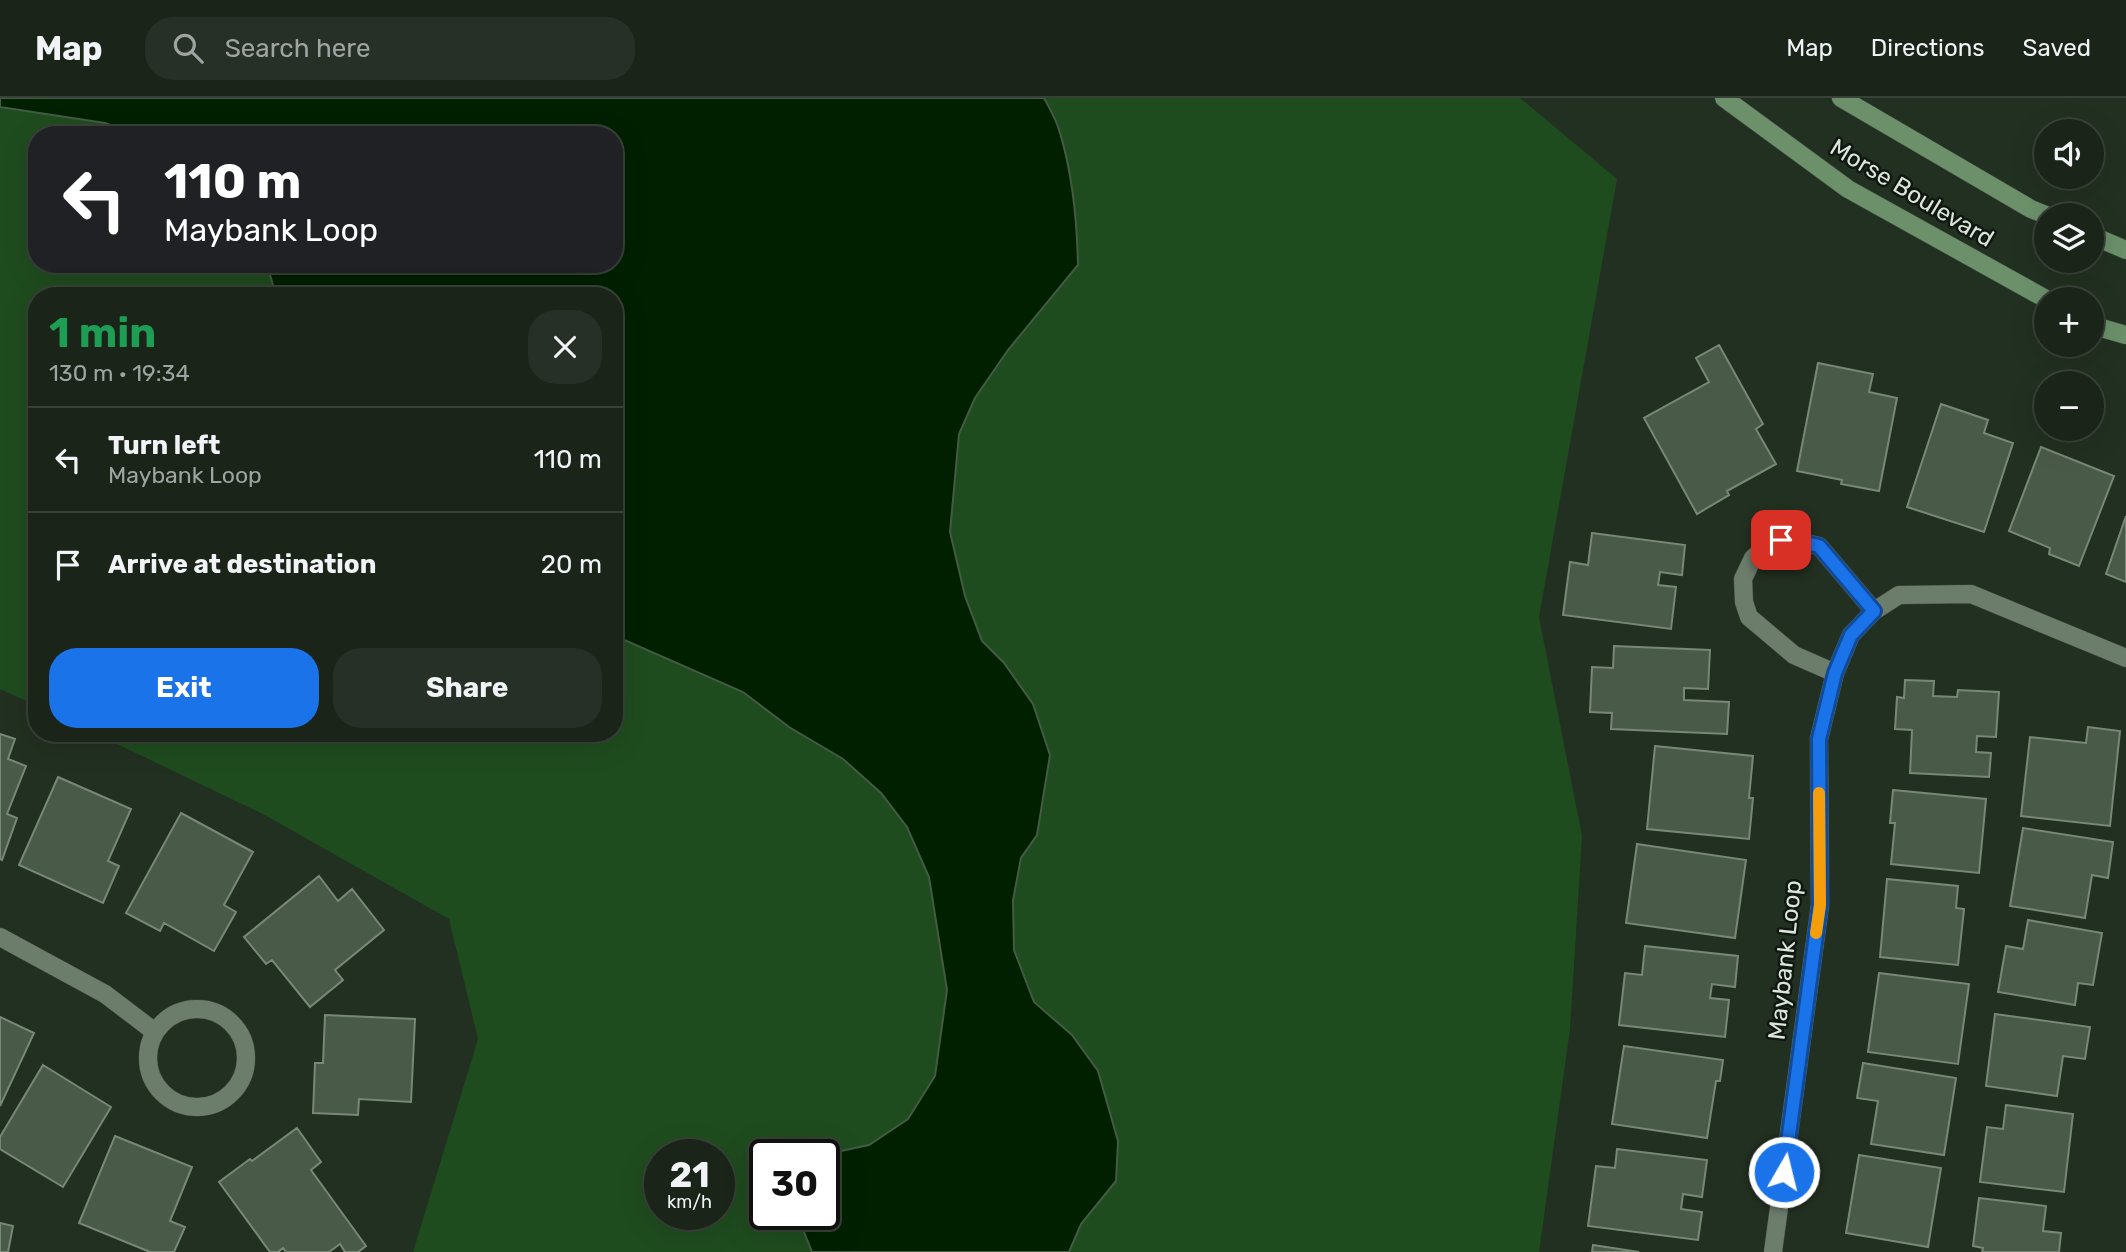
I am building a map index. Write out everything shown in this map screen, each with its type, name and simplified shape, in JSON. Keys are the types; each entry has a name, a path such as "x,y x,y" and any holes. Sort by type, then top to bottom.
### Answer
{"main road":[{"name":"Morse Boulevard","path":"1724,98 1848,188 2034,292"},
{"name":"Morse Boulevard","path":"1841,98 2034,210"},
{"path":"2104,241 2126,250"},
{"path":"2104,329 2126,335"}],"street":[{"path":"1835,673 1794,655 1749,617 1744,602 1743,579 1754,558 1766,547 1781,540 1819,546 1874,611"},
{"name":"Maybank Loop","path":"1773,1252 1820,905 1819,739 1835,673 1851,635 1874,611 1899,595 1971,594 2126,658"},
{"path":"0,937 105,994 156,1032"},
{"path":"186,1010 209,1010 223,1016 235,1027 243,1041 244,1071 237,1085 216,1103 203,1106 189,1106 165,1095 150,1072 150,1044 156,1032 166,1020 186,1010"}],"shaded area":[{"path":"0,98 1520,98 1617,179 1539,617 1582,836 1570,1029 1539,1252 413,1252 478,1039 449,919 263,814 113,742 623,742 623,287 28,287 28,702 0,689"},
{"path":"0,98 1044,98 1059,129 1068,165 1078,265 1008,350 975,398 959,434 950,532 965,596 982,641 1004,663 1033,704 1050,755 1037,835 1021,858 1013,900 1014,950 1034,1002 1072,1035 1098,1071 1118,1141 1116,1181 1081,1224 1069,1252 812,1252 803,1230 840,1230 840,1151 869,1145 908,1119 935,1076 947,990 929,877 907,827 881,793 843,759 789,727 743,692 623,639 623,287 273,287 270,273 623,273 623,126 113,126 0,107"}],"building":[{"path":"1719,345 1763,424 1756,429 1776,464 1727,491 1729,495 1697,514 1644,418 1709,382 1696,358"},
{"path":"1818,363 1873,374 1869,392 1897,398 1879,491 1841,484 1842,480 1797,471"},
{"path":"1941,404 1988,420 1984,433 2013,443 1984,532 1907,507"},
{"path":"2041,447 2114,476 2079,566 2049,554 2050,548 2009,531"},
{"path":"2126,516 2126,582 2106,574"},
{"path":"1592,533 1685,545 1682,575 1660,572 1658,585 1676,587 1671,629 1563,615 1570,562 1588,565"},
{"path":"1614,646 1710,650 1708,689 1684,688 1684,700 1729,702 1727,734 1611,729 1612,713 1590,712 1592,667 1613,668"},
{"path":"1905,680 1934,681 1933,696 1957,697 1958,690 1999,692 1996,737 1977,736 1976,752 1991,753 1989,777 1910,773 1912,730 1895,729 1897,697 1904,698"},
{"path":"2088,727 2120,731 2110,826 2021,816 2030,737 2086,743"},
{"path":"0,734 15,739 8,759 26,766 7,814 17,818 2,860 0,859"},
{"path":"1655,746 1753,756 1749,839 1647,829"},
{"path":"58,777 131,809 108,861 119,866 103,903 19,865"},
{"path":"1893,790 1986,799 1979,873 1891,864 1895,823 1890,823"},
{"path":"181,813 253,852 224,905 236,912 214,951 164,923 160,931 126,913"},
{"path":"2023,828 2113,842 2108,878 2092,875 2085,918 2010,906"},
{"path":"1637,844 1746,860 1735,938 1626,923"},
{"path":"319,876 338,901 352,889 384,930 335,970 343,980 310,1007 272,960 266,964 244,937"},
{"path":"1887,879 1958,886 1956,908 1964,909 1958,965 1880,957"},
{"path":"2028,920 2102,933 2093,985 2078,983 2075,1005 1998,992 2006,946 2023,949"},
{"path":"1645,946 1738,956 1735,987 1712,984 1710,998 1729,1000 1725,1037 1619,1025 1625,973 1642,975"},
{"path":"1879,973 1969,984 1958,1064 1868,1052"},
{"path":"1995,1014 2090,1027 2085,1059 2063,1056 2057,1096 1986,1086"},
{"path":"325,1015 415,1019 411,1102 359,1099 358,1115 313,1113 315,1063 323,1063"},
{"path":"0,1017 34,1033 0,1106"},
{"path":"1624,1046 1723,1060 1720,1081 1716,1081 1707,1138 1612,1124"},
{"path":"1863,1063 1956,1078 1944,1155 1871,1144 1878,1101 1857,1098"},
{"path":"43,1065 111,1107 63,1187 0,1149 0,1137"},
{"path":"2006,1105 2073,1114 2064,1192 1980,1182 1987,1127 2003,1129"},
{"path":"297,1128 321,1162 311,1170 366,1246 358,1252 345,1252 340,1244 329,1252 286,1252 283,1248 278,1252 270,1252 219,1182"},
{"path":"115,1136 192,1167 170,1221 185,1227 174,1252 150,1252 79,1223"},
{"path":"1617,1149 1707,1160 1702,1197 1683,1194 1681,1209 1702,1212 1698,1240 1588,1226 1596,1166 1615,1168"},
{"path":"1859,1155 1941,1168 1928,1247 1846,1233"},
{"path":"1979,1198 2046,1206 2043,1231 2061,1233 2059,1252 1982,1252 1983,1248 1973,1246"},
{"path":"0,1223 13,1226 8,1252 0,1252"},
{"path":"1593,1245 1639,1252 1592,1252"}],"slow traffic":[{"path":"1816,933 1820,905 1819,793"}],"route":[{"path":"1781,540 1819,546 1874,611 1851,635 1835,673 1819,739 1820,905 1784,1172"}]}
